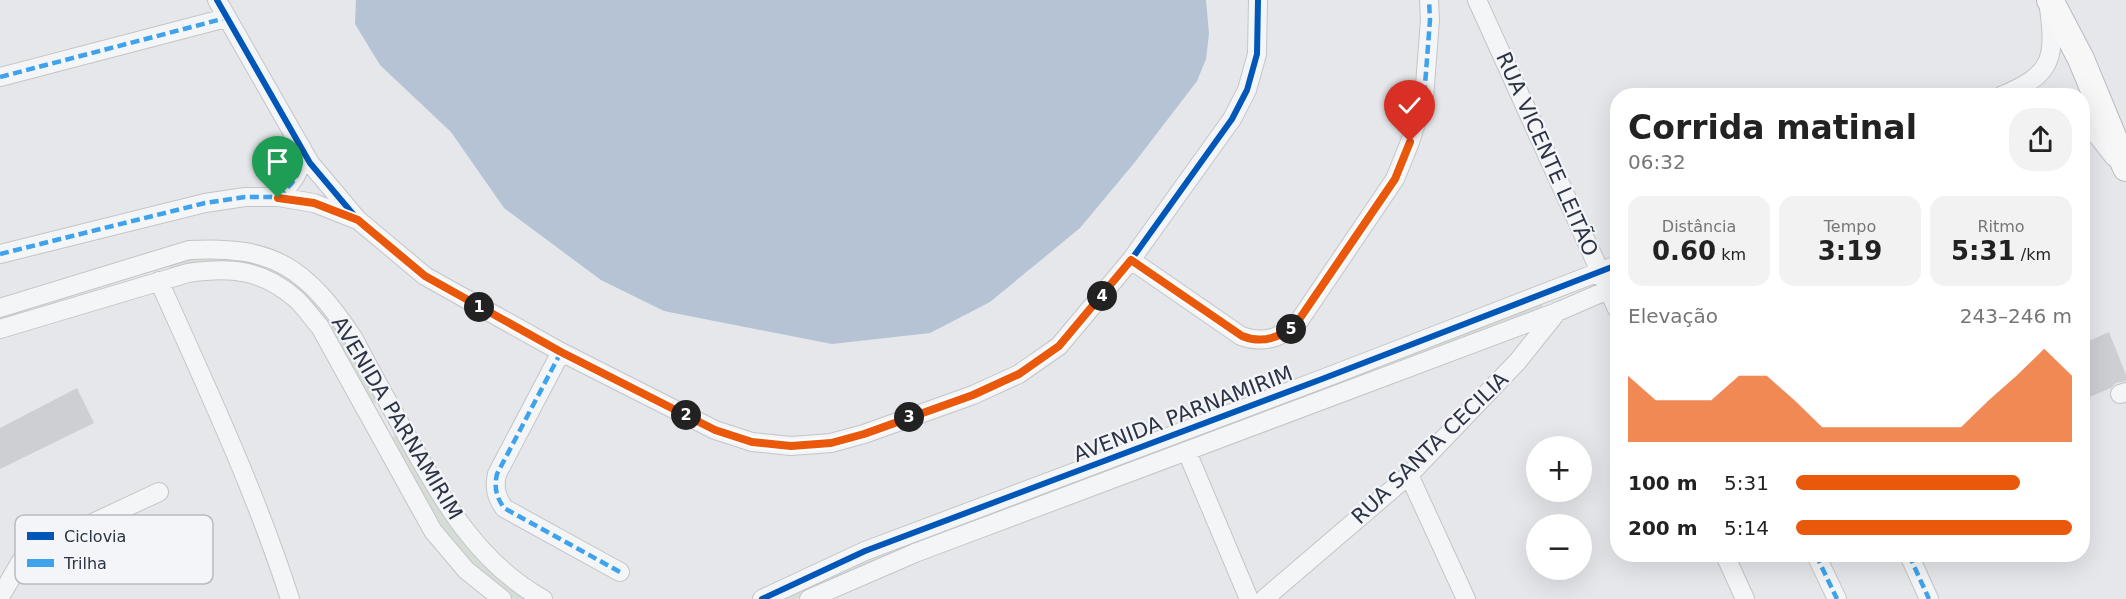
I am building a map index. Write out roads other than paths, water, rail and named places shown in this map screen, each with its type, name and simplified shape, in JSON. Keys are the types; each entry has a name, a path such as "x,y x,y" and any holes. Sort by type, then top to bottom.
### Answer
{"highway":[{"path":"2049,0 2081,59 2126,168"}],"street":[{"path":"217,0 310,163 358,220 425,276 561,352 715,430 752,442 791,446 831,443 864,434 973,395 1019,374 1059,346 1131,260 1232,119 1247,90 1257,54 1258,0"},
{"path":"1131,260 1250,340 1267,340 1284,335 1296,324 1395,179 1424,98 1430,20 1429,0"},
{"name":"RUA VICENTE LEITÃO","path":"1477,0 1609,268"},
{"path":"2020,88 2038,76 2047,65 2051,52 2052,30 2049,0"},
{"path":"0,77 226,18"},
{"path":"2090,127 2126,174"},
{"path":"278,198 298,176 302,164 302,148"},
{"path":"0,254 205,203 245,197 278,198 314,203 358,220"},
{"name":"AVENIDA PARNAMIRIM","path":"0,308 189,250 243,250 284,264 325,299 354,339 441,495 463,529 487,557 513,580 543,599"},
{"name":"AVENIDA PARNAMIRIM","path":"762,599 865,551 1609,268"},
{"name":"AVENIDA PARNAMIRIM","path":"0,329 188,273 217,269 246,272 275,284 297,299 320,327 433,531 466,570 502,599"},
{"name":"RUA SANTA CECILIA","path":"1264,599 1409,475 1518,361 1579,280"},
{"path":"159,281 226,432 261,518 288,598"},
{"name":"AVENIDA PARNAMIRIM","path":"809,599 915,553 1557,312 1610,289"},
{"path":"47,294 54,313"},
{"path":"561,352 497,474 495,486 497,498 504,508 620,572"},
{"path":"373,422 393,410"},
{"path":"1187,452 1249,599"},
{"path":"1409,475 1466,599"},
{"path":"110,515 159,492"},
{"path":"1728,562 1745,599"},
{"path":"1819,562 1837,599"},
{"path":"1912,562 1929,599"},
{"path":"0,597 15,571"}],"water":[{"path":"356,0 1206,0 1209,34 1206,59 1197,81 1135,162 1080,228 990,302 930,333 832,344 664,311 601,280 504,208 451,132 380,65 355,24"}]}
